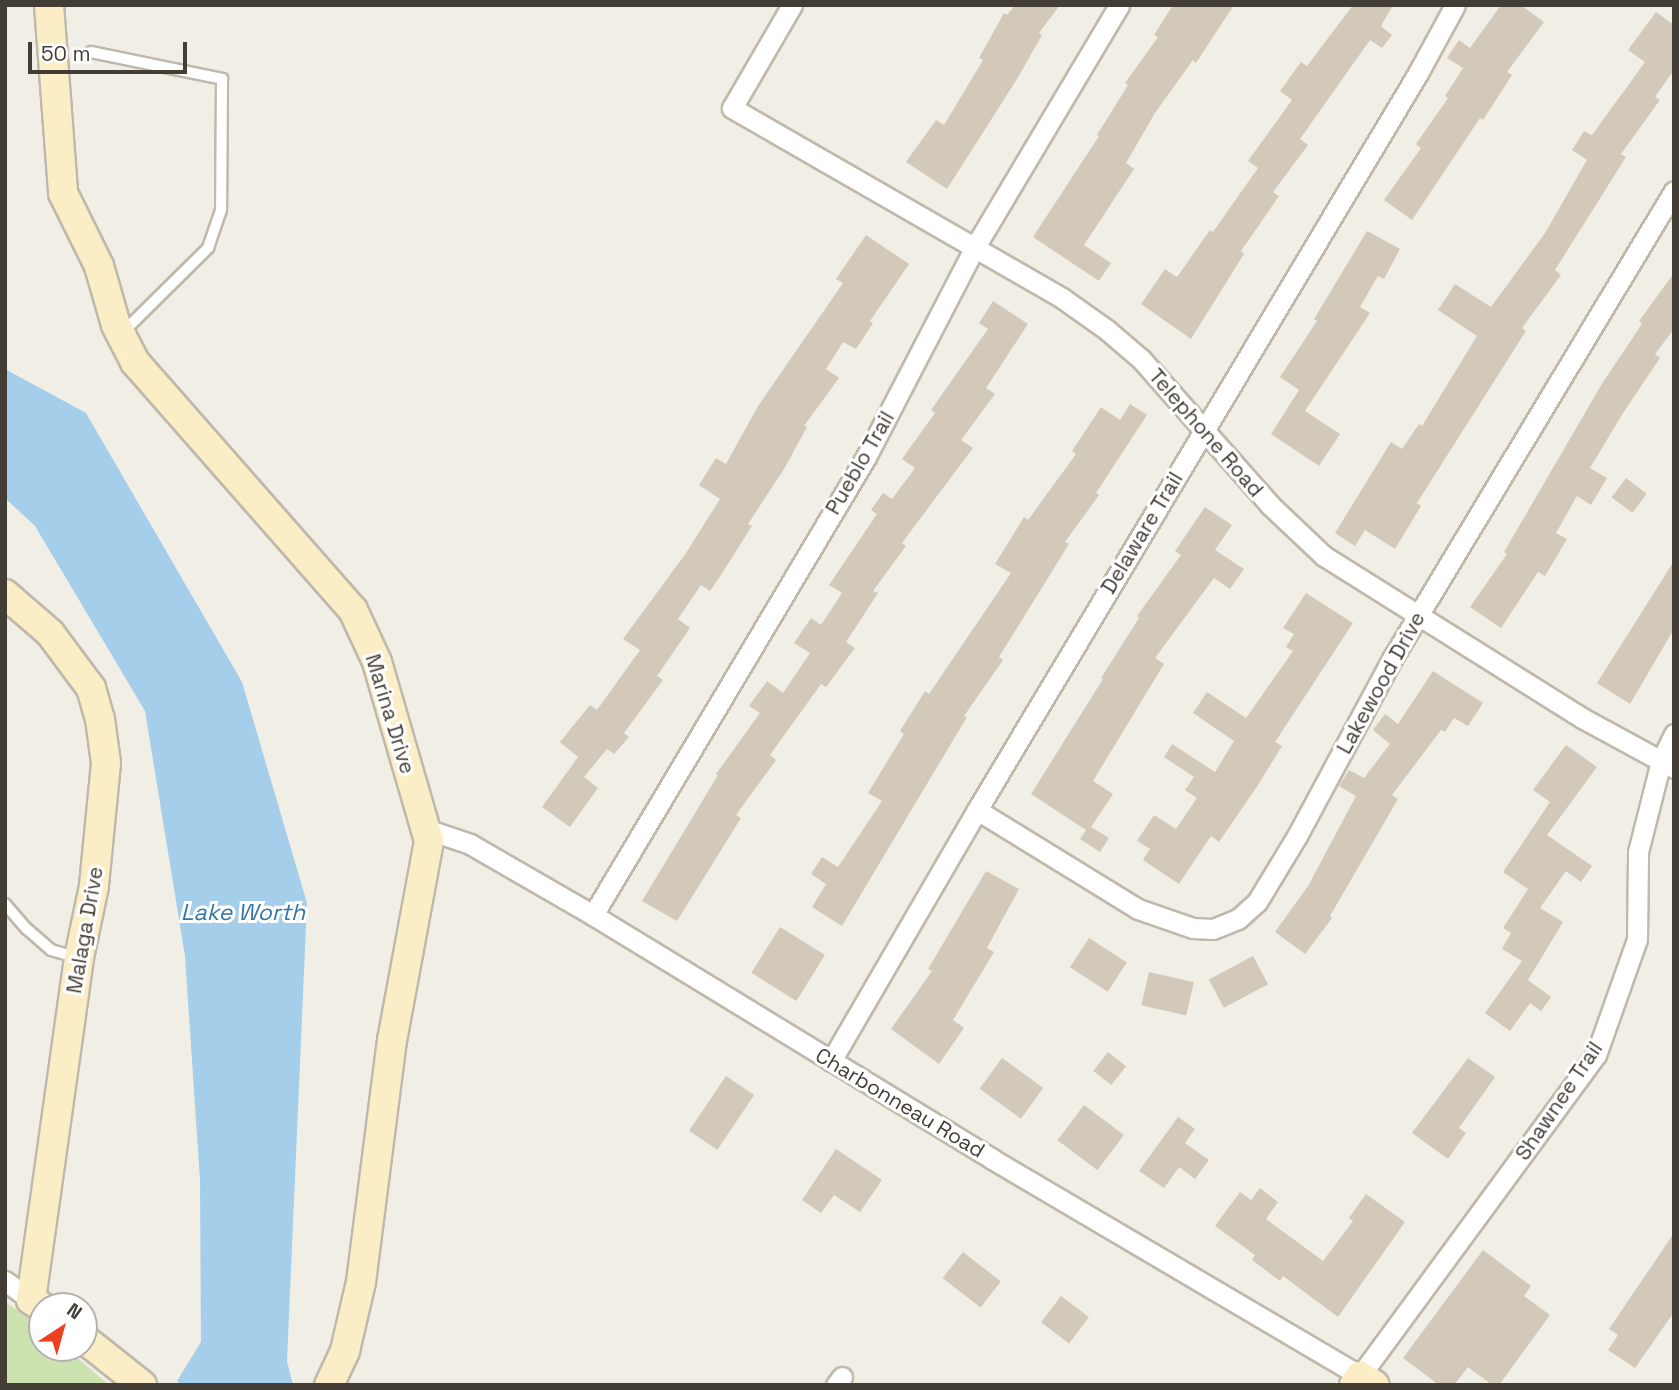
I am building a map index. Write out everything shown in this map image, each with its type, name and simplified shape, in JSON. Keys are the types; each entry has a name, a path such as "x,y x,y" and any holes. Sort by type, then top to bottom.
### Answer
{"street":[{"name":"Marina Drive","path":"48,5 63,192 99,266 120,334 135,362 352,610 377,662 423,828 429,841 392,1040 361,1282 345,1351 329,1385"},
{"name":"Telephone Road","path":"792,5 732,107 1062,298 1107,330 1141,359 1270,505 1324,556 1420,613 1582,718 1668,764"},
{"name":"Pueblo Trail","path":"593,915 866,457 975,247 1119,5"},
{"name":"Delaware Trail","path":"831,1061 977,810 1418,73 1455,5"},
{"name":"Lakewood Drive","path":"977,810 1138,909 1193,928 1213,929 1238,919 1256,902 1297,836 1420,613 1674,191"},
{"name":"Malaga Drive","path":"5,594 50,633 91,688 100,719 106,762 94,886 79,958 38,1292"},
{"name":"Shawnee Trail","path":"1363,1382 1596,1055 1637,939 1638,852 1668,764 1674,734"},
{"name":"Charbonneau Road","path":"423,828 470,844 593,915 1363,1382"},
{"path":"5,1281 28,1298"},
{"path":"98,1350 142,1385"}],"lane":[{"path":"91,51 222,79 221,210 208,248 120,334"},
{"path":"5,904 27,929 51,950 79,958"}],"green space":[{"path":"5,1302 28,1318 28,1362 82,1362 109,1385 5,1385"}],"water":[{"name":"Lake Worth","path":"5,369 86,413 242,682 307,903 287,1361 293,1385 181,1385 177,1381 201,1342 200,1180 185,956 145,711 35,526 5,498"}],"building":[{"path":"1015,5 1060,5 1039,33 1042,35 1017,79 947,189 906,162 936,120 944,125 983,60 979,58 1004,13 1007,15"},
{"path":"1173,5 1234,5 1196,63 1193,60 1155,113 1126,163 1134,169 1084,245 1111,263 1099,281 1033,237 1099,136 1097,135 1128,85 1125,83 1158,37 1154,35"},
{"path":"1353,5 1393,5 1381,26 1392,35 1382,48 1370,40 1300,139 1308,145 1273,192 1279,196 1241,251 1244,254 1191,339 1141,304 1165,269 1177,277 1210,230 1213,232 1258,168 1248,161 1292,100 1280,91 1301,62 1307,66"},
{"path":"1501,5 1521,5 1544,22 1507,72 1512,75 1483,120 1480,118 1412,220 1384,200 1421,148 1416,144 1448,98 1445,96 1463,68 1447,58 1459,40 1470,48"},
{"path":"1656,12 1674,25 1674,70 1655,97 1660,100 1621,154 1626,157 1555,270 1561,275 1522,328 1526,331 1417,503 1421,506 1395,549 1365,530 1355,546 1335,533 1391,442 1402,449 1419,424 1422,426 1477,336 1438,310 1455,284 1491,307 1545,233 1587,160 1572,150 1584,131 1592,135 1645,62 1628,50"},
{"path":"1367,231 1400,249 1384,279 1378,276 1360,307 1370,313 1305,411 1340,434 1319,466 1271,434 1299,390 1280,377 1317,321 1314,319"},
{"path":"866,235 909,264 870,321 873,323 856,349 843,342 826,369 839,378 804,426 807,427 784,469 748,524 752,526 719,578 710,591 701,585 678,619 690,628 657,676 663,680 624,733 629,737 614,754 607,749 584,777 598,788 570,827 542,807 578,757 560,742 590,705 597,710 640,650 623,639 686,553 720,499 699,485 716,458 726,464 758,406 843,283 836,279"},
{"path":"1674,273 1674,329 1655,354 1660,358 1590,468 1607,478 1591,505 1577,496 1556,533 1567,539 1545,576 1538,572 1501,628 1470,607 1507,554 1504,552 1603,382 1642,324 1639,321"},
{"path":"993,301 1028,324 986,388 995,394 961,440 973,448 902,543 906,546 873,591 878,593 846,642 855,648 826,687 821,684 770,755 776,760 736,815 741,818 677,921 642,901 718,775 716,774 760,713 749,706 767,681 783,693 810,653 794,643 811,618 821,625 842,593 829,585 877,514 871,510 883,493 892,499 915,468 902,459 935,413 931,410 988,329 979,323"},
{"path":"1130,404 1147,415 1096,493 1099,495 1065,542 1069,544 999,657 1003,660 964,716 967,717 842,926 812,907 826,884 811,874 822,857 838,867 882,801 868,793 904,734 900,731 925,691 929,694 1011,573 995,564 1024,517 1028,520 1076,454 1072,451 1101,407 1120,420"},
{"path":"1626,478 1647,494 1632,513 1612,497"},
{"path":"1205,507 1232,525 1215,550 1244,569 1230,589 1214,578 1155,658 1164,664 1093,781 1113,794 1091,827 1109,838 1100,852 1080,839 1086,830 1031,794 1103,679 1101,678 1139,618 1137,616 1181,555 1175,551"},
{"path":"1674,561 1674,629 1630,704 1597,683"},
{"path":"1306,593 1353,623 1275,742 1282,746 1258,785 1219,842 1211,836 1179,884 1143,860 1150,849 1137,841 1154,815 1176,829 1197,798 1185,790 1194,777 1164,757 1172,744 1215,772 1234,741 1193,713 1207,692 1246,718 1293,651 1286,647 1294,634 1283,628"},
{"path":"1433,671 1483,703 1468,726 1454,718 1445,732 1441,730 1392,795 1398,799 1330,916 1332,918 1305,954 1275,932 1308,886 1356,796 1339,786 1349,770 1364,778 1390,744 1373,730 1385,714 1398,724"},
{"path":"1566,745 1597,767 1547,835 1592,866 1581,882 1566,871 1540,908 1563,922 1528,980 1551,997 1541,1011 1530,1003 1510,1031 1485,1013 1522,961 1502,949 1511,933 1503,928 1528,889 1503,872 1550,802 1533,790"},
{"path":"986,871 1019,889 987,948 994,952 953,1020 964,1028 939,1064 891,1029 932,971 928,969"},
{"path":"780,927 825,955 796,1001 751,973"},
{"path":"1089,938 1127,963 1108,992 1070,967"},
{"path":"1253,956 1268,984 1224,1008 1209,979"},
{"path":"1149,972 1194,982 1186,1015 1141,1005"},
{"path":"1108,1052 1126,1066 1111,1085 1093,1071"},
{"path":"1002,1058 1043,1088 1021,1119 980,1089"},
{"path":"1468,1058 1495,1077 1459,1128 1466,1133 1448,1159 1412,1133"},
{"path":"726,1076 754,1095 717,1150 689,1131"},
{"path":"1084,1105 1124,1135 1097,1170 1058,1140"},
{"path":"1178,1117 1195,1129 1185,1143 1209,1160 1195,1179 1179,1167 1164,1188 1139,1171"},
{"path":"836,1149 882,1180 860,1212 834,1195 821,1213 802,1200"},
{"path":"1260,1188 1278,1202 1266,1219 1323,1261 1353,1221 1349,1218 1366,1194 1405,1222 1338,1317 1283,1276 1280,1281 1252,1260 1255,1255 1215,1226 1240,1192 1251,1200"},
{"path":"1674,1233 1674,1312 1635,1368 1608,1350 1618,1335 1609,1329"},
{"path":"1483,1250 1531,1286 1524,1296 1550,1315 1499,1385 1492,1385 1468,1367 1454,1385 1439,1385 1403,1358"},
{"path":"963,1252 1001,1282 981,1308 943,1278"},
{"path":"1061,1296 1089,1317 1069,1343 1041,1322"}]}
